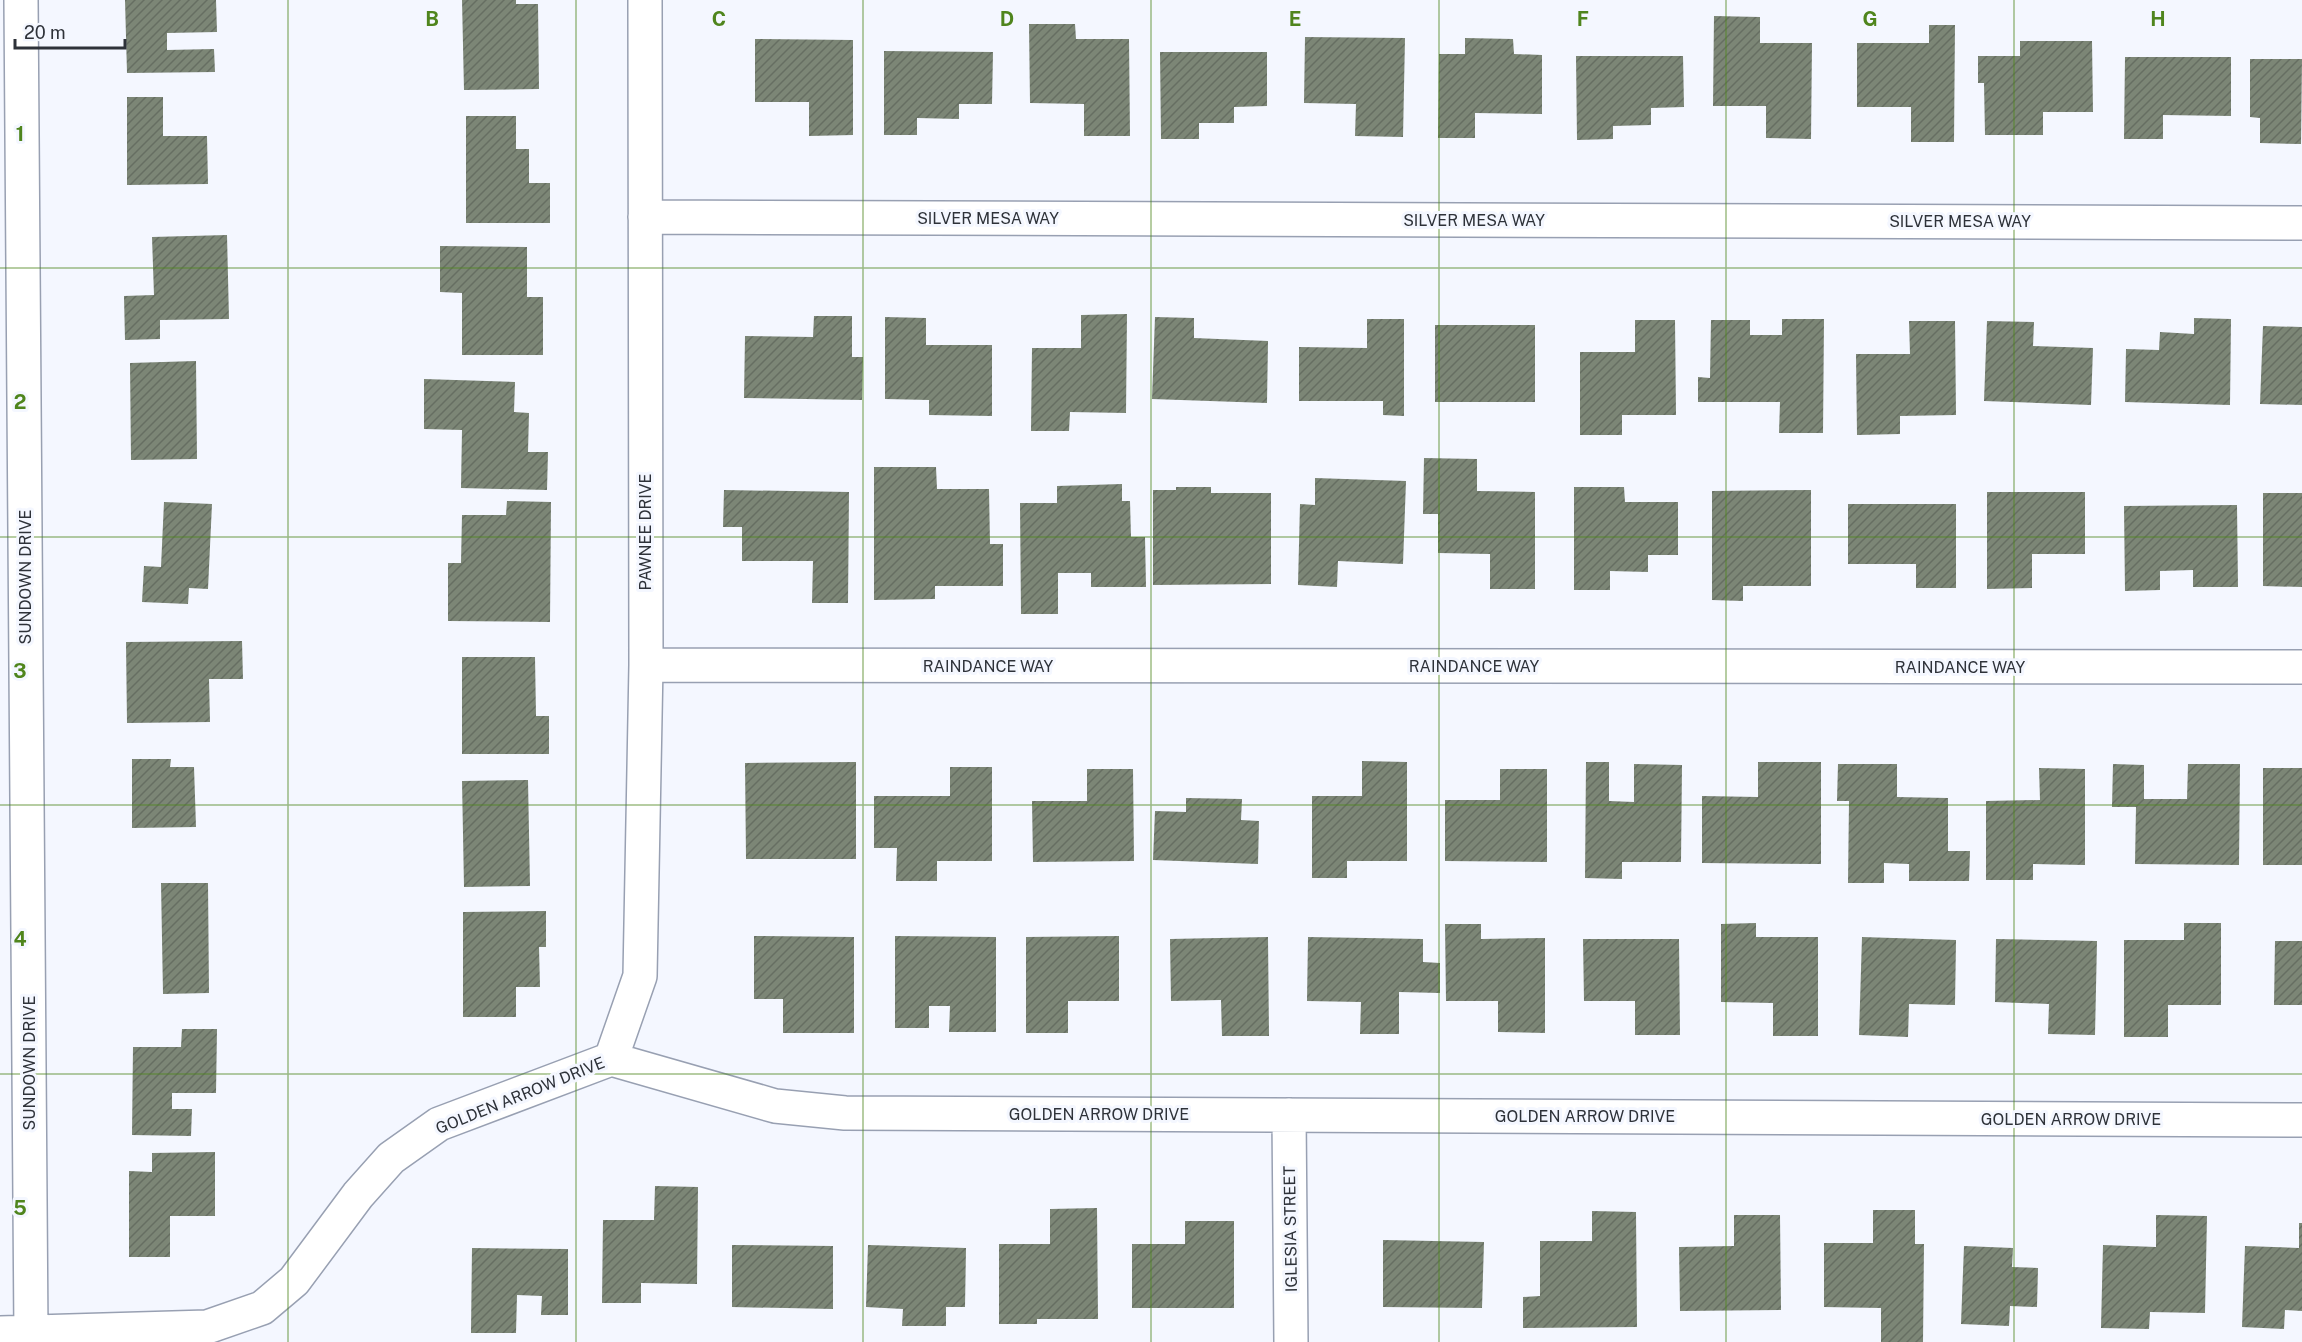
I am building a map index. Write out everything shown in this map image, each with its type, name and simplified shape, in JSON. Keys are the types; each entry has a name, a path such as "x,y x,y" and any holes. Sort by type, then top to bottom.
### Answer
{"street":[{"name":"SUNDOWN DRIVE","path":"16,1334 21,0"},
{"name":"PAWNEE DRIVE","path":"611,1059 640,976 646,665 645,0"},
{"name":"SILVER MESA WAY","path":"645,217 2302,223"},
{"name":"RAINDANCE WAY","path":"646,665 2302,667"},
{"name":"GOLDEN ARROW DRIVE","path":"16,1334 207,1327 262,1308 294,1281 358,1195 391,1158 439,1124 611,1059 775,1106 845,1113 2302,1120"},
{"name":"IGLESIA STREET","path":"1289,1115 1291,1342"}],"building":[{"path":"125,0 216,0 217,32 167,33 167,50 214,49 215,72 127,73"},
{"path":"462,0 516,0 516,4 538,4 539,89 464,90"},
{"path":"1714,16 1760,17 1760,43 1812,43 1811,139 1766,138 1766,106 1713,106"},
{"path":"1029,24 1075,24 1076,39 1129,39 1130,136 1084,136 1084,104 1030,103"},
{"path":"1929,25 1955,25 1954,142 1911,142 1911,107 1857,107 1857,43 1929,43"},
{"path":"1305,37 1405,38 1403,137 1355,136 1356,104 1304,103"},
{"path":"1465,38 1513,39 1514,54 1542,55 1542,114 1475,113 1475,138 1438,138 1439,54 1465,54"},
{"path":"755,39 853,40 853,135 809,136 809,102 755,102"},
{"path":"2020,41 2092,41 2093,112 2043,112 2043,135 1985,135 1984,83 1978,83 1978,56 2020,56"},
{"path":"884,51 993,52 992,104 959,104 959,119 917,118 917,135 884,135"},
{"path":"1160,52 1267,52 1267,106 1234,107 1234,123 1199,123 1199,139 1161,139"},
{"path":"1576,56 1683,56 1684,107 1651,108 1651,125 1613,126 1613,139 1577,140"},
{"path":"2125,57 2231,57 2231,116 2163,115 2163,139 2124,139"},
{"path":"2250,59 2302,59 2301,144 2260,143 2260,118 2250,117"},
{"path":"127,97 163,97 163,136 207,136 208,184 127,185"},
{"path":"466,116 516,116 516,149 529,149 529,183 550,183 550,223 466,223"},
{"path":"227,235 229,319 160,320 160,339 125,340 124,296 154,295 152,237"},
{"path":"440,246 527,247 527,297 543,297 543,355 462,355 462,293 440,292"},
{"path":"1127,314 1126,413 1070,412 1069,431 1031,431 1032,348 1081,348 1081,315"},
{"path":"814,316 852,316 852,357 863,357 862,400 744,398 745,336 813,337"},
{"path":"885,317 926,318 926,345 992,345 992,416 929,415 929,400 885,399"},
{"path":"1155,317 1194,318 1194,338 1268,341 1267,403 1152,399"},
{"path":"2194,318 2231,319 2230,405 2125,402 2126,349 2159,350 2160,332 2194,334"},
{"path":"1367,319 1404,319 1404,416 1383,415 1383,401 1299,401 1299,347 1367,348"},
{"path":"1782,319 1824,319 1823,433 1779,433 1780,402 1698,402 1698,377 1710,378 1711,320 1750,320 1750,335 1782,335"},
{"path":"1635,320 1675,320 1676,415 1622,415 1622,435 1580,435 1580,352 1635,352"},
{"path":"1909,321 1955,321 1956,415 1900,416 1900,434 1857,435 1856,354 1910,354"},
{"path":"1987,321 2034,322 2033,346 2093,348 2091,405 1984,401"},
{"path":"1435,325 1535,325 1535,402 1435,402"},
{"path":"2263,326 2302,327 2302,405 2260,404"},
{"path":"196,361 197,459 131,460 130,363"},
{"path":"424,379 515,382 514,412 529,413 528,452 548,452 547,490 461,488 462,430 424,429"},
{"path":"1424,458 1477,459 1477,491 1535,492 1535,589 1490,589 1490,554 1438,553 1438,514 1423,514"},
{"path":"874,467 936,467 937,489 989,489 990,544 1003,544 1003,586 935,586 935,599 874,600"},
{"path":"1315,478 1406,481 1403,564 1338,561 1337,587 1298,585 1300,504 1315,505"},
{"path":"1122,484 1122,501 1130,501 1131,537 1145,537 1146,587 1091,587 1091,573 1058,573 1058,614 1021,614 1020,503 1057,503 1057,486"},
{"path":"1176,487 1211,487 1211,493 1271,493 1271,584 1153,585 1153,490 1176,490"},
{"path":"1574,487 1624,487 1625,502 1678,502 1678,555 1648,555 1648,572 1610,571 1610,590 1574,590"},
{"path":"724,490 849,492 848,603 812,603 813,561 742,561 742,527 723,527"},
{"path":"1811,490 1811,586 1743,586 1743,601 1712,600 1712,491"},
{"path":"1987,492 2085,492 2085,554 2032,554 2032,588 1987,589"},
{"path":"2263,493 2302,493 2302,587 2263,586"},
{"path":"507,501 551,502 550,622 448,621 448,563 461,563 462,515 506,515"},
{"path":"164,502 212,504 208,589 189,588 188,604 142,602 144,566 161,567"},
{"path":"1848,504 1956,504 1956,588 1916,588 1916,564 1848,564"},
{"path":"2237,505 2238,587 2193,587 2193,570 2160,571 2160,590 2125,591 2124,506"},
{"path":"242,641 243,679 209,679 210,722 127,723 126,642"},
{"path":"462,657 535,657 536,716 549,716 549,754 462,754"},
{"path":"132,759 171,759 170,767 194,767 196,827 132,828"},
{"path":"1362,761 1407,762 1407,861 1347,861 1347,878 1312,878 1312,796 1362,796"},
{"path":"856,762 856,859 746,859 745,763"},
{"path":"1586,762 1609,762 1609,801 1634,802 1634,764 1682,765 1681,862 1622,862 1622,879 1585,878"},
{"path":"1758,762 1821,762 1821,864 1702,863 1702,796 1758,797"},
{"path":"1838,764 1897,764 1897,797 1948,798 1948,851 1970,851 1969,881 1909,881 1909,864 1884,863 1884,883 1848,883 1849,801 1837,801"},
{"path":"2113,764 2144,765 2144,799 2187,799 2188,764 2240,764 2239,865 2135,864 2136,807 2112,807"},
{"path":"950,767 992,767 992,861 937,861 937,881 896,881 897,848 874,848 874,796 950,796"},
{"path":"2039,768 2085,769 2085,865 2033,864 2033,880 1986,880 1986,801 2040,800"},
{"path":"2263,768 2302,768 2302,865 2263,865"},
{"path":"1087,769 1133,769 1134,861 1033,862 1032,801 1087,801"},
{"path":"1500,769 1547,769 1547,862 1445,861 1445,800 1500,800"},
{"path":"528,780 530,886 464,887 462,781"},
{"path":"1186,798 1242,799 1241,820 1259,821 1258,864 1153,860 1155,811 1186,812"},
{"path":"161,883 208,883 209,993 163,994"},
{"path":"546,911 546,947 539,947 540,987 516,987 516,1017 463,1017 463,912"},
{"path":"1756,923 1756,937 1818,937 1818,1036 1773,1036 1773,1003 1721,1002 1721,924"},
{"path":"2184,923 2221,923 2221,1005 2168,1005 2168,1037 2124,1037 2124,940 2184,940"},
{"path":"1445,924 1481,924 1481,939 1545,938 1545,1033 1498,1032 1498,1001 1446,1001"},
{"path":"754,936 854,937 854,1033 783,1033 783,999 754,999"},
{"path":"895,936 996,937 996,1032 949,1032 950,1006 929,1006 929,1028 895,1028"},
{"path":"1119,936 1119,1001 1068,1001 1068,1033 1026,1033 1026,937"},
{"path":"1268,937 1269,1036 1222,1036 1221,1000 1171,1001 1170,939"},
{"path":"1308,937 1423,939 1423,962 1440,963 1440,993 1399,992 1399,1034 1360,1034 1361,1002 1307,1001"},
{"path":"1862,937 1956,940 1955,1005 1909,1004 1908,1037 1859,1035"},
{"path":"1583,939 1679,939 1680,1035 1635,1035 1635,1001 1584,1001"},
{"path":"1996,939 2097,941 2095,1035 2048,1034 2049,1004 1995,1002"},
{"path":"2275,941 2302,941 2302,1005 2274,1005"},
{"path":"182,1029 217,1029 216,1093 172,1093 172,1109 192,1109 191,1136 132,1135 133,1047 181,1047"},
{"path":"215,1152 215,1216 170,1216 170,1257 129,1257 129,1171 152,1172 152,1153"},
{"path":"655,1186 698,1187 697,1284 641,1283 641,1303 602,1303 603,1220 654,1220"},
{"path":"1097,1208 1098,1319 1037,1319 1037,1324 999,1324 999,1244 1050,1244 1050,1209"},
{"path":"1873,1210 1915,1210 1915,1244 1924,1244 1923,1342 1881,1342 1881,1308 1824,1307 1824,1243 1873,1243"},
{"path":"1592,1211 1636,1212 1637,1327 1523,1328 1523,1297 1540,1296 1540,1241 1592,1241"},
{"path":"1734,1215 1780,1215 1781,1310 1680,1311 1679,1247 1734,1246"},
{"path":"2156,1215 2207,1216 2205,1313 2150,1312 2149,1329 2101,1328 2103,1245 2156,1247"},
{"path":"1185,1221 1234,1221 1234,1308 1132,1308 1132,1244 1185,1244"},
{"path":"2299,1223 2302,1223 2302,1311 2285,1310 2284,1329 2242,1327 2245,1246 2299,1248"},
{"path":"1383,1240 1484,1242 1482,1308 1383,1307"},
{"path":"732,1245 833,1246 833,1309 732,1307"},
{"path":"868,1245 966,1248 965,1307 946,1307 946,1326 902,1326 903,1309 866,1307"},
{"path":"1964,1246 2013,1248 2012,1267 2038,1268 2037,1307 2010,1306 2009,1326 1961,1324"},
{"path":"472,1248 568,1249 568,1315 541,1315 542,1296 517,1295 516,1333 471,1333"}]}
